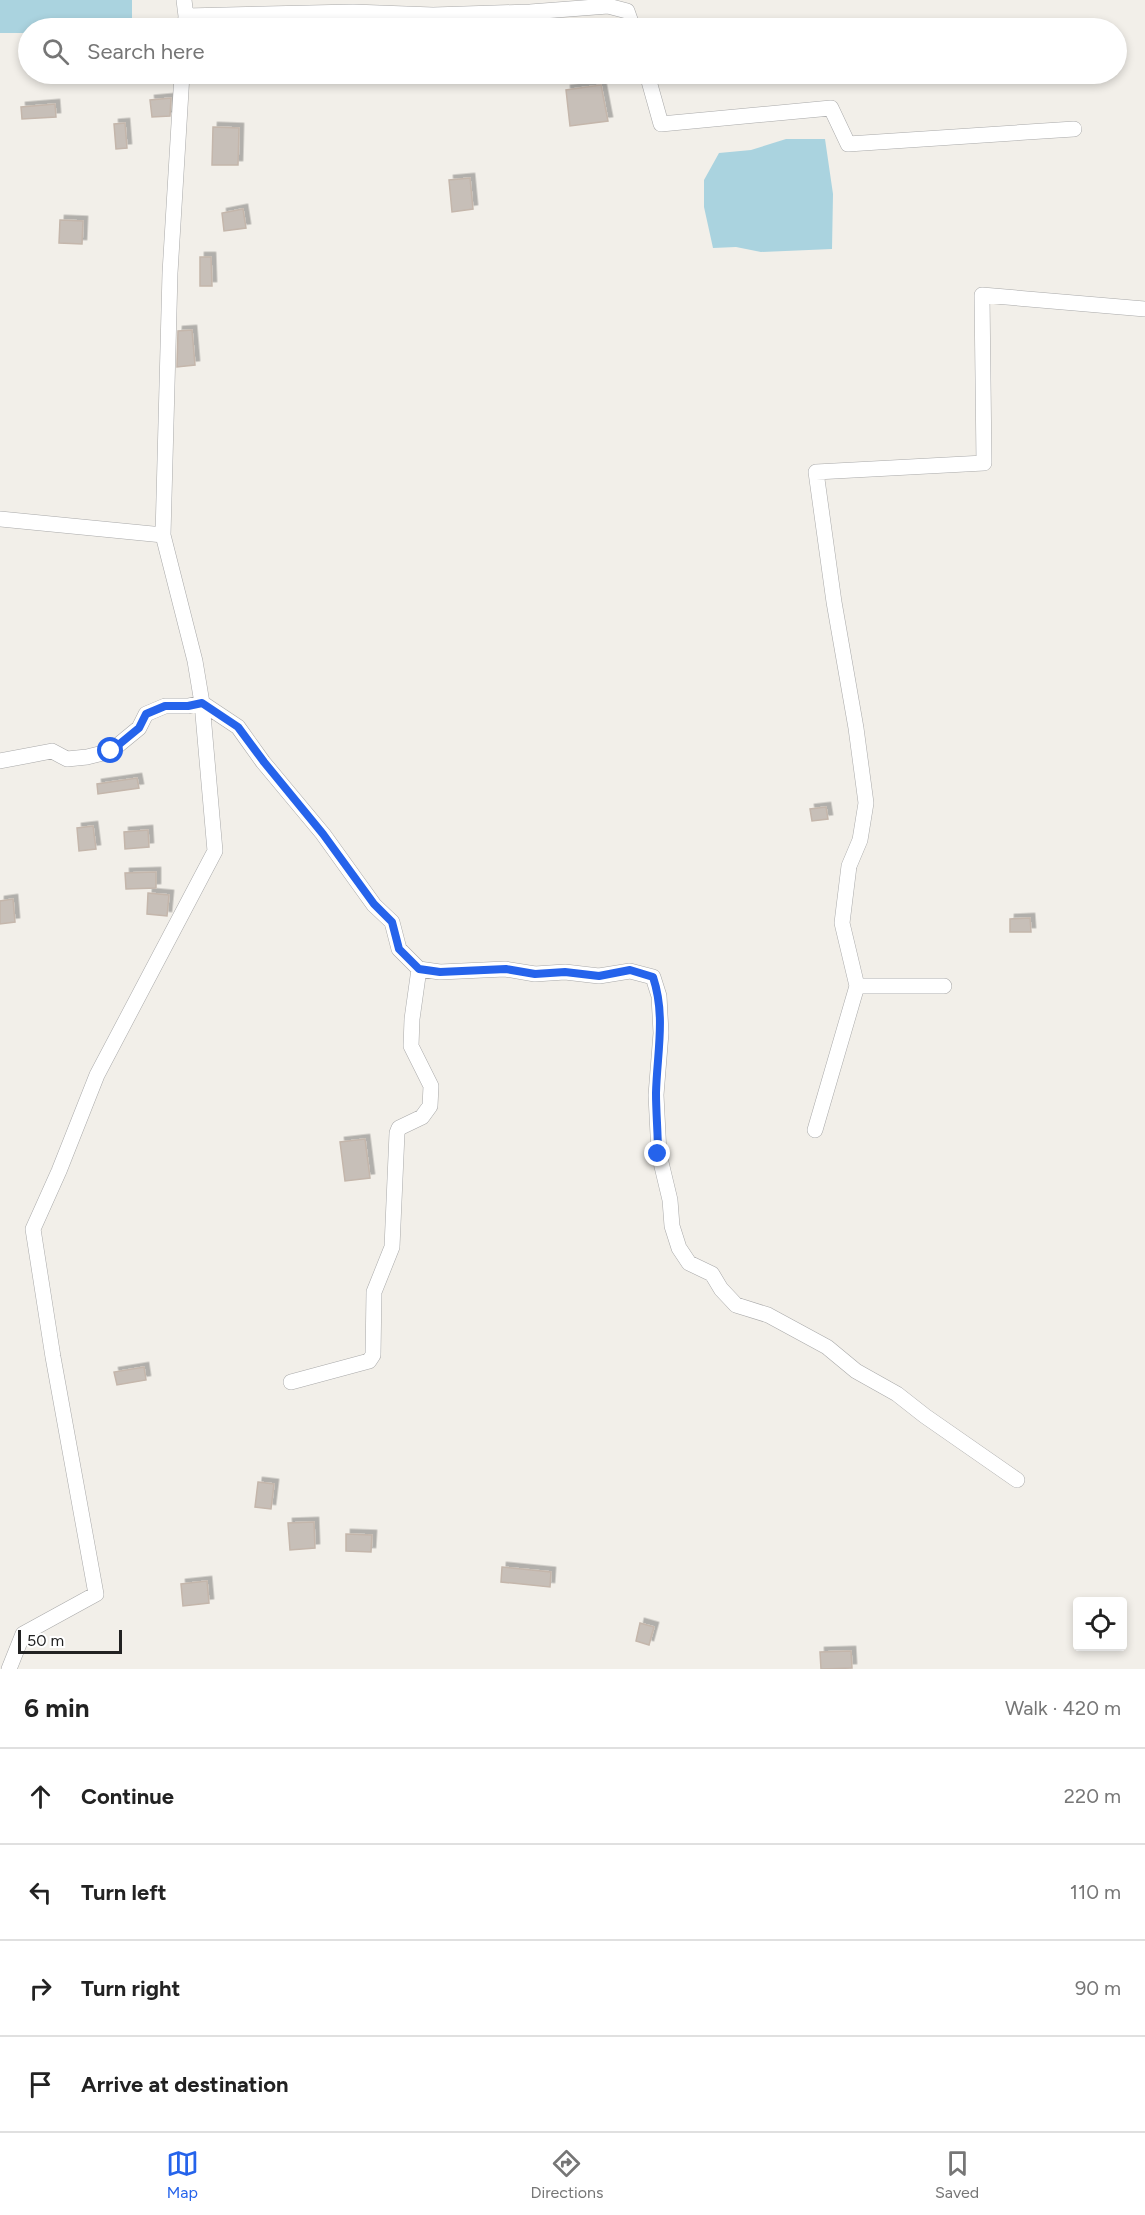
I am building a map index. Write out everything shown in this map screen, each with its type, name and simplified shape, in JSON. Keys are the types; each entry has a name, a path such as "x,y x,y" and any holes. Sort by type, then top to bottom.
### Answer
{"street":[{"path":"184,0 186,18"},
{"path":"252,18 352,12 433,15 531,12 608,6 627,11 629,18"},
{"path":"9,1669 23,1634 96,1594 53,1357 33,1228 96,1075 215,851 202,703 195,660 163,535 170,273 181,84"},
{"path":"650,84 661,124 831,108 848,144 1074,129"},
{"path":"815,1130 857,986 842,923 849,866 860,840 866,803 816,472 984,463 982,295 1145,309"},
{"path":"0,519 163,535"},
{"path":"0,761 52,751 67,759 111,751 139,728 146,714 165,706 188,706 202,703 238,727 317,826 374,904 392,922 399,949 419,969 440,972 506,969 535,974 565,972 599,976 630,970 653,977 659,996 660,1024 656,1095 658,1154 670,1200 672,1226 679,1248 689,1263 712,1274 721,1289 736,1305 768,1316 827,1347 856,1371 897,1394 1017,1480"},
{"path":"291,1382 369,1362 373,1355 374,1292 392,1247 397,1133 399,1128 422,1118 430,1106 431,1086 411,1046 419,969"},
{"path":"857,986 944,986"}],"water":[{"path":"0,0 132,0 132,18 18,18 18,33 0,33"},
{"path":"786,139 825,139 833,194 832,249 761,252 736,247 713,248 704,207 704,180 719,153 751,150"}],"building":[{"path":"601,85 608,121 570,126 566,90"},
{"path":"171,98 170,116 152,117 150,100"},
{"path":"55,104 56,117 22,119 21,107"},
{"path":"125,123 127,148 116,149 114,124"},
{"path":"213,127 239,128 238,165 212,165"},
{"path":"470,178 473,209 452,212 449,180"},
{"path":"243,209 246,228 224,231 222,213"},
{"path":"60,220 83,221 82,244 59,243"},
{"path":"200,257 211,257 212,286 200,286"},
{"path":"192,330 195,365 177,367 178,331"},
{"path":"137,778 139,788 98,794 97,784"},
{"path":"826,807 828,819 812,821 810,809"},
{"path":"93,826 96,849 79,851 77,828"},
{"path":"148,830 149,847 125,849 124,832"},
{"path":"156,872 156,888 126,889 125,873"},
{"path":"148,893 169,895 167,916 147,914"},
{"path":"13,899 15,922 0,924 0,901"},
{"path":"1030,918 1031,932 1010,932 1010,919"},
{"path":"365,1139 370,1178 345,1181 340,1142"},
{"path":"144,1367 146,1380 117,1385 114,1372"},
{"path":"258,1482 274,1484 271,1509 255,1507"},
{"path":"314,1522 315,1548 290,1550 288,1523"},
{"path":"346,1534 372,1535 371,1552 346,1551"},
{"path":"502,1567 551,1572 550,1587 501,1582"},
{"path":"207,1581 209,1603 183,1606 181,1584"},
{"path":"640,1623 654,1627 649,1645 636,1641"},
{"path":"851,1651 852,1668 821,1669 820,1652"}],"route":[{"path":"111,751 139,728 146,714 165,706 188,706 202,703 238,727 323,834 374,904 392,922 399,949 419,969 440,972 506,969 535,974 565,972 599,976 630,970 653,977 659,996 661,1033 656,1095 658,1154"}]}
